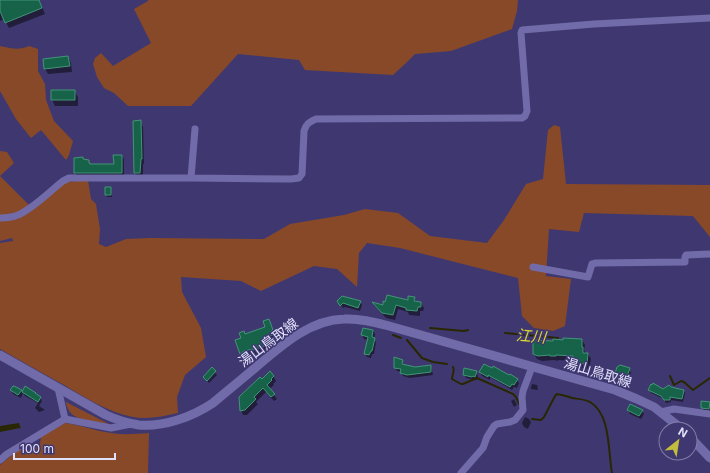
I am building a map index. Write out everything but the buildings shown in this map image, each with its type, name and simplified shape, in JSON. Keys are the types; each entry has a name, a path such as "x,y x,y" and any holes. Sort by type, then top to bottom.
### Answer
{"main road":[{"name":"湯山鳥取線","path":"0,355 106,415 133,424 148,425 178,420 195,414 212,403 297,335 314,326 328,321 353,319 373,322 587,381 637,399 661,412 672,421"},
{"path":"698,445 710,458"}],"street":[{"path":"0,218 13,217 19,214 69,178 299,178 302,174 304,131 310,122 316,119 522,118 525,116 527,110 521,34 522,30 594,24 710,18"},
{"path":"191,178 195,129"},
{"path":"533,267 588,277 592,264 596,263 686,262 686,255 710,254"},
{"path":"461,473 483,448 487,437 494,426 515,420 523,410 522,397 532,367"},
{"path":"58,388 65,419"},
{"path":"661,412 674,409 710,414"},
{"path":"0,460 7,454 65,419 111,428 133,424"}],"shaded area":[{"path":"148,0 518,0 517,11 512,29 451,51 415,54 393,75 305,70 299,60 238,54 191,106 128,106 114,93 104,88 97,77 93,64 95,58 101,53 113,66 151,43 134,9"},
{"path":"0,46 18,49 29,46 38,49 38,71 45,84 46,100 54,121 73,141 66,160 41,130 31,138 16,119 0,91"},
{"path":"554,125 560,127 566,184 710,185 710,237 693,216 584,213 579,232 549,229 546,276 571,279 565,326 553,331 534,328 522,316 518,278 400,248 367,243 359,253 357,287 337,269 314,266 261,291 241,281 181,277 182,292 201,328 206,357 185,375 177,397 178,413 150,418 133,417 114,412 89,400 0,349 0,243 13,241 12,238 0,241 0,220 7,220 66,182 88,180 91,199 96,204 100,229 99,244 106,247 126,239 264,239 290,224 344,215 365,209 398,213 430,236 487,243 504,220 526,184 543,179 548,130"},
{"path":"0,151 7,152 14,163 0,176"},
{"path":"0,176 29,205 19,212 0,216"},
{"path":"66,402 109,424 84,420 75,416 69,411"},
{"path":"19,423 21,429 0,432 0,426"},
{"path":"65,423 116,434 149,433 148,473 0,473 0,465 19,449 26,452 40,444 41,437"}],"waterway":[{"name":"江川","path":"430,328 464,331 468,330"},
{"name":"江川","path":"505,333 558,338"},
{"path":"393,335 401,338"},
{"path":"407,340 422,358 433,362 447,364"},
{"path":"453,367 454,370 452,379 463,384 477,378 513,394 519,404"},
{"name":"江川","path":"670,376 674,385 681,381 693,390 710,378"},
{"path":"532,419 541,420 557,394 590,402 602,415 605,424 612,473"}]}
